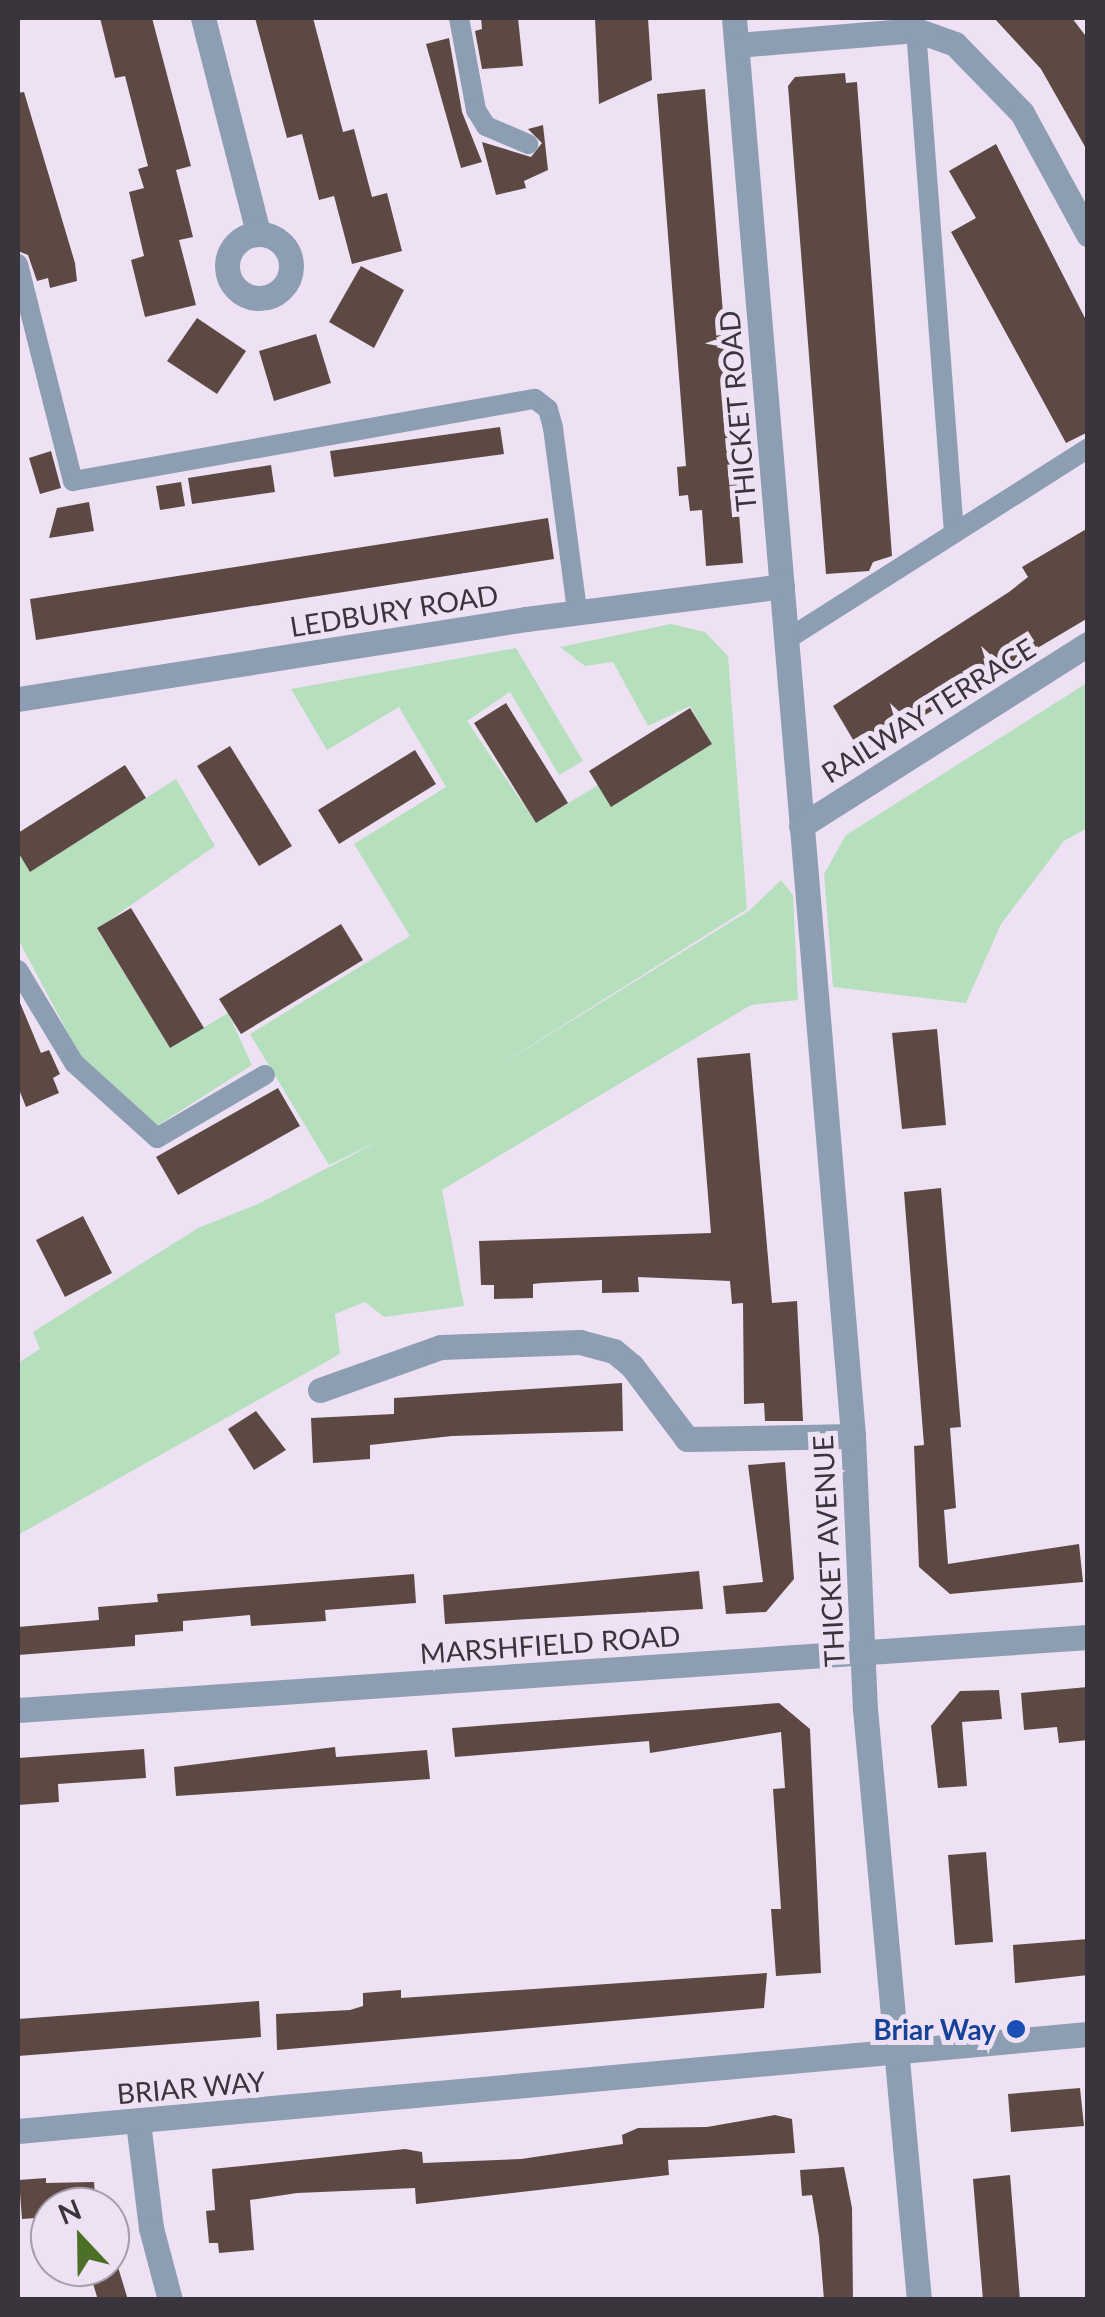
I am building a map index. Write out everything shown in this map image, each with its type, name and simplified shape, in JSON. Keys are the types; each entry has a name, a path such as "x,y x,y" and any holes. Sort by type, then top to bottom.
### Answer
{"street":[{"path":"204,18 258,232"},
{"name":"THICKET ROAD","path":"734,18 798,799"},
{"path":"737,45 916,30 955,44 993,77 1022,114 1088,234"},
{"name":"LEDBURY ROAD","path":"18,700 577,611 782,586"},
{"name":"RAILWAY TERRACE","path":"800,826 1088,644"},
{"name":"THICKET AVENUE","path":"798,799 853,1436 863,1652 919,2300"},
{"path":"320,1390 442,1346 580,1342 614,1351 632,1366 687,1439 853,1436"},
{"name":"MARSHFIELD ROAD","path":"18,1710 1088,1637"},
{"name":"BRIAR WAY","path":"18,2131 1088,2034"},
{"path":"138,2122 151,2228 170,2300"}],"lane":[{"path":"459,18 476,110 486,126 528,144"},
{"path":"916,30 954,533"},
{"path":"18,264 73,480 535,399 548,409 553,428 577,611"},
{"path":"786,640 1088,448"},
{"path":"18,970 74,1063 157,1138 265,1075"}],"green space":[{"path":"671,624 705,632 728,656 747,909 481,1077 750,910 781,880 793,895 798,1000 751,1005 442,1190 464,1306 384,1317 365,1302 335,1314 340,1354 18,1535 18,1363 40,1349 33,1332 198,1228 258,1204 383,1139 329,1165 250,1034 410,936 354,844 446,787 399,707 327,750 291,689 516,648 583,761 559,775 510,692 467,721 536,823 598,785 612,806 712,744 690,706 648,726 613,662 585,666 560,647"},
{"path":"1087,683 1087,828 1064,841 1001,924 966,1003 833,987 824,874 846,835"},
{"path":"176,779 215,846 97,929 170,1048 228,1013 252,1065 152,1129 79,1054 18,939 18,852 31,871"}],"building":[{"path":"100,18 152,18 191,166 176,170 193,237 179,240 196,305 145,317 131,260 144,256 129,192 144,188 138,169 148,166 125,76 115,78"},
{"path":"255,18 313,18 343,132 354,129 372,197 387,193 402,251 352,264 334,196 319,200 302,134 287,138"},
{"path":"481,18 518,18 523,66 482,69 475,31 482,29"},
{"path":"595,18 648,18 652,80 599,104"},
{"path":"994,18 1072,18 1088,39 1088,152 1041,69"},
{"path":"449,38 462,112 482,162 461,168 426,44"},
{"path":"845,73 846,83 857,82 892,556 873,562 869,571 826,574 788,86 795,77"},
{"path":"705,89 743,563 706,566 702,510 690,511 688,495 679,496 677,467 686,466 657,94"},
{"path":"24,92 75,263 77,281 50,288 48,278 37,281 28,255 18,251 18,93"},
{"path":"543,125 548,170 524,181 526,188 496,195 482,142 531,157 542,143 528,129"},
{"path":"996,144 1088,324 1088,432 1066,443 951,232 976,218 949,171"},
{"path":"361,266 404,290 374,348 329,322"},
{"path":"197,318 246,351 217,394 167,361"},
{"path":"316,334 331,383 274,401 259,351"},
{"path":"500,427 504,454 334,477 330,451"},
{"path":"51,451 61,488 40,494 29,458"},
{"path":"271,465 275,492 192,504 188,478"},
{"path":"181,482 185,506 160,510 156,486"},
{"path":"89,502 94,531 49,538 57,508"},
{"path":"548,518 554,559 36,640 30,599"},
{"path":"1088,528 1088,618 861,753 833,706 1009,592 1028,577 1022,567"},
{"path":"506,703 568,803 536,823 474,723"},
{"path":"690,708 712,744 611,807 589,771"},
{"path":"230,746 292,846 259,866 197,766"},
{"path":"415,750 436,784 339,844 318,810"},
{"path":"125,765 146,798 30,872 18,852 18,833"},
{"path":"131,908 204,1028 170,1048 97,928"},
{"path":"341,924 363,960 241,1034 219,999"},
{"path":"18,998 41,1053 49,1050 60,1074 53,1078 59,1093 26,1107 18,1087"},
{"path":"937,1029 946,1125 902,1129 892,1033"},
{"path":"750,1053 772,1303 797,1301 803,1421 765,1421 764,1403 744,1404 743,1303 732,1304 730,1281 638,1277 639,1292 602,1293 602,1280 542,1283 533,1284 533,1298 494,1299 494,1285 481,1285 479,1241 711,1233 697,1058"},
{"path":"278,1088 300,1126 178,1195 156,1157"},
{"path":"941,1188 961,1427 950,1428 956,1508 944,1510 948,1564 1079,1544 1083,1582 950,1594 919,1567 914,1446 924,1445 904,1192"},
{"path":"83,1216 112,1273 65,1297 36,1240"},
{"path":"622,1383 623,1431 452,1436 370,1445 370,1459 313,1463 311,1418 394,1414 394,1398"},
{"path":"256,1411 286,1450 254,1470 228,1429"},
{"path":"785,1462 794,1579 766,1612 726,1614 723,1586 763,1582 748,1465"},
{"path":"699,1571 703,1609 445,1624 443,1595"},
{"path":"414,1574 416,1603 325,1610 326,1621 251,1626 250,1615 183,1621 183,1631 135,1635 135,1646 18,1655 18,1627 99,1620 98,1607 158,1602 157,1594"},
{"path":"1088,1687 1088,1740 1059,1743 1057,1727 1024,1730 1021,1693"},
{"path":"999,1690 1002,1719 962,1722 967,1786 938,1788 931,1726 960,1691"},
{"path":"779,1703 810,1729 821,1973 776,1976 771,1909 781,1909 773,1789 785,1788 781,1732 650,1753 649,1741 455,1757 452,1728"},
{"path":"335,1747 336,1757 427,1750 430,1779 176,1796 174,1767"},
{"path":"144,1749 146,1778 58,1784 59,1802 18,1805 18,1758"},
{"path":"986,1852 993,1942 955,1945 948,1855"},
{"path":"1088,1939 1088,1975 1015,1983 1013,1945"},
{"path":"767,1973 764,2008 277,2050 276,2014 350,2010 363,2006 363,1993 401,1990 401,1998"},
{"path":"259,2001 261,2037 18,2056 18,2019"},
{"path":"1080,2088 1084,2126 1011,2132 1008,2094"},
{"path":"775,2115 792,2119 795,2153 668,2160 669,2175 416,2204 415,2188 297,2193 250,2200 254,2250 219,2253 218,2243 209,2243 206,2211 215,2210 212,2169 405,2149 422,2152 423,2163 521,2159 623,2144 622,2135 638,2128 707,2127"},
{"path":"844,2167 852,2208 853,2300 824,2300 812,2195 802,2196 800,2170"},
{"path":"1010,2175 1020,2300 983,2300 973,2179"},
{"path":"19,2180 94,2182 94,2187 30,2187 30,2218 22,2219"},
{"path":"94,2287 124,2287 128,2300 98,2300"}],"place":[{"name":"Briar Way","path":"1016,2029"}]}
